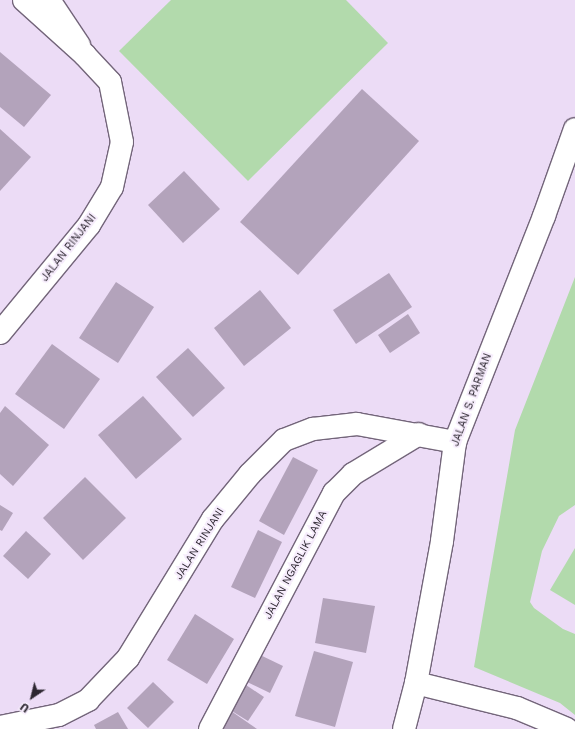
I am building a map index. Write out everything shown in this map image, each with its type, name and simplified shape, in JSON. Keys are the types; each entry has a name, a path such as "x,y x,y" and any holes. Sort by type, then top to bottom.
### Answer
{"main road":[{"name":"JALAN RINJANI","path":"0,332 88,225 112,188 122,142 110,82 85,55 24,0"},
{"path":"49,0 85,55"},
{"name":"JALAN S. PARMAN","path":"404,729 416,683 442,541 455,442 544,216 575,129"},
{"name":"JALAN RINJANI","path":"0,727 59,715 88,700 128,658 213,519 250,474 284,440 313,429 357,424 419,434 455,442"},
{"name":"JALAN NGAGLIK LAMA","path":"210,729 334,493 353,474 419,434"},
{"path":"416,683 517,708 567,729"}],"green space":[{"path":"171,0 346,0 388,43 248,181 119,51"},
{"path":"575,277 575,505 559,516 542,551 530,602 534,608 563,629 575,634 575,715 560,703 474,667 515,430"},
{"path":"575,548 575,605 550,590"}],"building":[{"path":"0,52 51,95 24,127 0,107"},
{"path":"362,89 419,141 298,275 240,222"},
{"path":"0,129 31,157 0,191"},
{"path":"184,171 220,209 183,243 148,205"},
{"path":"389,273 412,307 356,344 333,310"},
{"path":"116,282 154,307 118,363 79,338"},
{"path":"260,290 291,328 244,366 214,328"},
{"path":"408,314 420,333 390,353 378,335"},
{"path":"52,344 100,379 64,429 15,394"},
{"path":"188,348 225,388 193,417 156,377"},
{"path":"143,396 182,439 136,479 98,435"},
{"path":"5,406 49,445 13,486 0,474 0,413"},
{"path":"293,457 318,470 284,535 259,521"},
{"path":"85,477 126,518 83,560 43,518"},
{"path":"0,505 13,513 2,531 0,530"},
{"path":"258,530 282,542 255,598 231,587"},
{"path":"26,531 51,554 28,579 3,556"},
{"path":"323,598 375,606 366,653 315,643"},
{"path":"195,614 234,639 207,684 167,660"},
{"path":"314,651 353,662 335,727 295,716"},
{"path":"256,653 283,666 270,693 243,680"},
{"path":"153,682 174,702 148,728 127,708"},
{"path":"243,683 264,697 248,721 227,708"},
{"path":"231,711 257,729 219,729"},
{"path":"118,712 128,729 96,729 94,725"}]}
